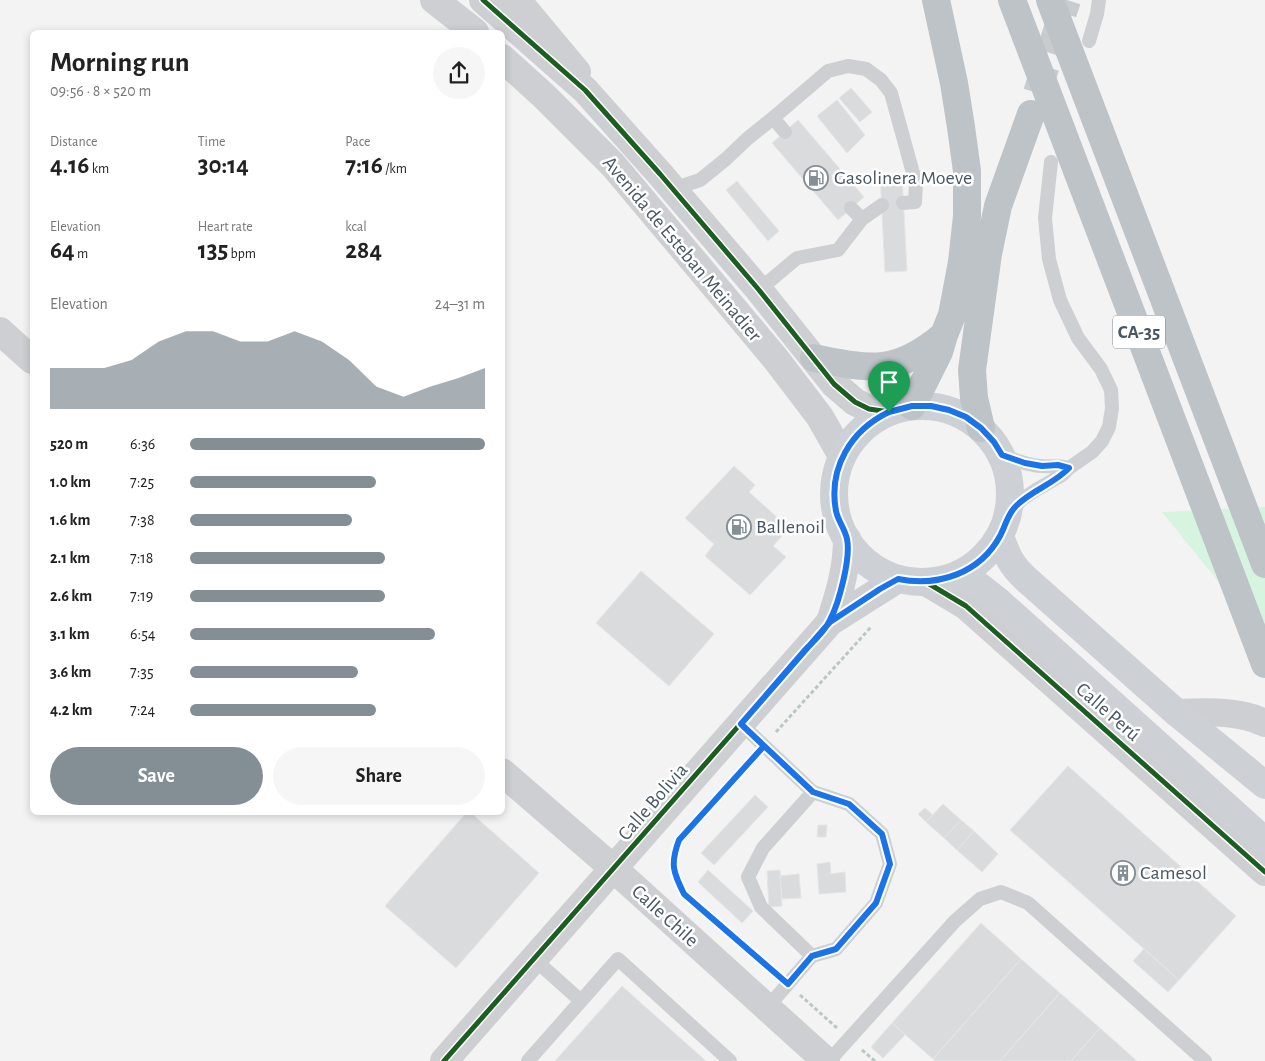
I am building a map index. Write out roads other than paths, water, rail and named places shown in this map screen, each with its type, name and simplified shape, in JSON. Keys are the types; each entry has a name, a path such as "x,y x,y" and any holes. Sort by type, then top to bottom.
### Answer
{"highway":[{"path":"901,409 940,352 944,335 952,316 962,262 967,216 967,172 954,83 936,0"},
{"name":"CA-35","path":"1012,0 1265,664"},
{"name":"CA-35","path":"1050,0 1265,564"},
{"path":"981,428 974,398 972,370 988,254 998,206 1031,114"},
{"path":"814,358 865,367 885,367 905,361 924,351 944,335"}],"main road":[{"path":"1004,524 982,560 956,576 926,582 898,579 881,572 869,564 857,552 840,526 834,498 834,483 842,456 861,430 879,417 901,409 931,406 949,410 966,417 981,428 994,442 1007,468 1010,483 1004,524 1005,550 1013,567 1177,713 1265,785"},
{"name":"Calle Perú","path":"956,576 979,586 998,601 1265,841"}],"street":[{"path":"434,0 472,30"},
{"name":"Avenida de Esteban Meinadier","path":"483,0 585,90 759,290 834,384 855,402 869,409 901,409"},
{"path":"517,0 666,181"},
{"name":"Avenida de Esteban Meinadier","path":"505,61 544,96 613,165 775,358 820,417 842,456"},
{"path":"0,331 30,358"},
{"name":"Calle Bolivia","path":"830,622 840,592 845,568 847,539"},
{"name":"Calle Bolivia","path":"444,1061 830,622 898,579"},
{"name":"Calle Perú","path":"926,582 966,606 1265,872"},
{"path":"1177,713 1205,712 1243,716 1265,723"},
{"name":"Calle Chile","path":"505,775 614,869 828,1061"}],"lane":[{"path":"1089,41 1099,0"},
{"path":"666,181 700,180 828,71 848,66 866,69 881,80 891,94 916,184 915,202 903,203"},
{"path":"774,118 785,132"},
{"path":"1004,524 1021,500 1062,475 1092,452 1102,441 1109,427 1112,408 1111,390 1101,369 1078,338 1060,300 1049,259 1045,218 1051,162"},
{"path":"759,290 797,258 838,250 862,219 882,205"},
{"path":"851,208 862,219"},
{"path":"1002,455 1025,463 1042,466 1058,465 1069,468"},
{"path":"741,724 813,792 849,804 882,834 890,864 876,903 836,949 812,956 767,1008"},
{"path":"812,956 761,907 748,877 763,848 813,792"},
{"path":"828,1061 955,920 980,899 1001,892 1028,903 1205,1061"},
{"path":"534,959 581,1002"},
{"path":"528,1061 618,959 730,1061"}],"tunnel":[{"path":"1037,93 1067,0"}],"place":[{"name":"Gasolinera Moeve","path":"816,178"},
{"name":"Ballenoil","path":"739,527"},
{"name":"Camesol","path":"1123,873"}]}
